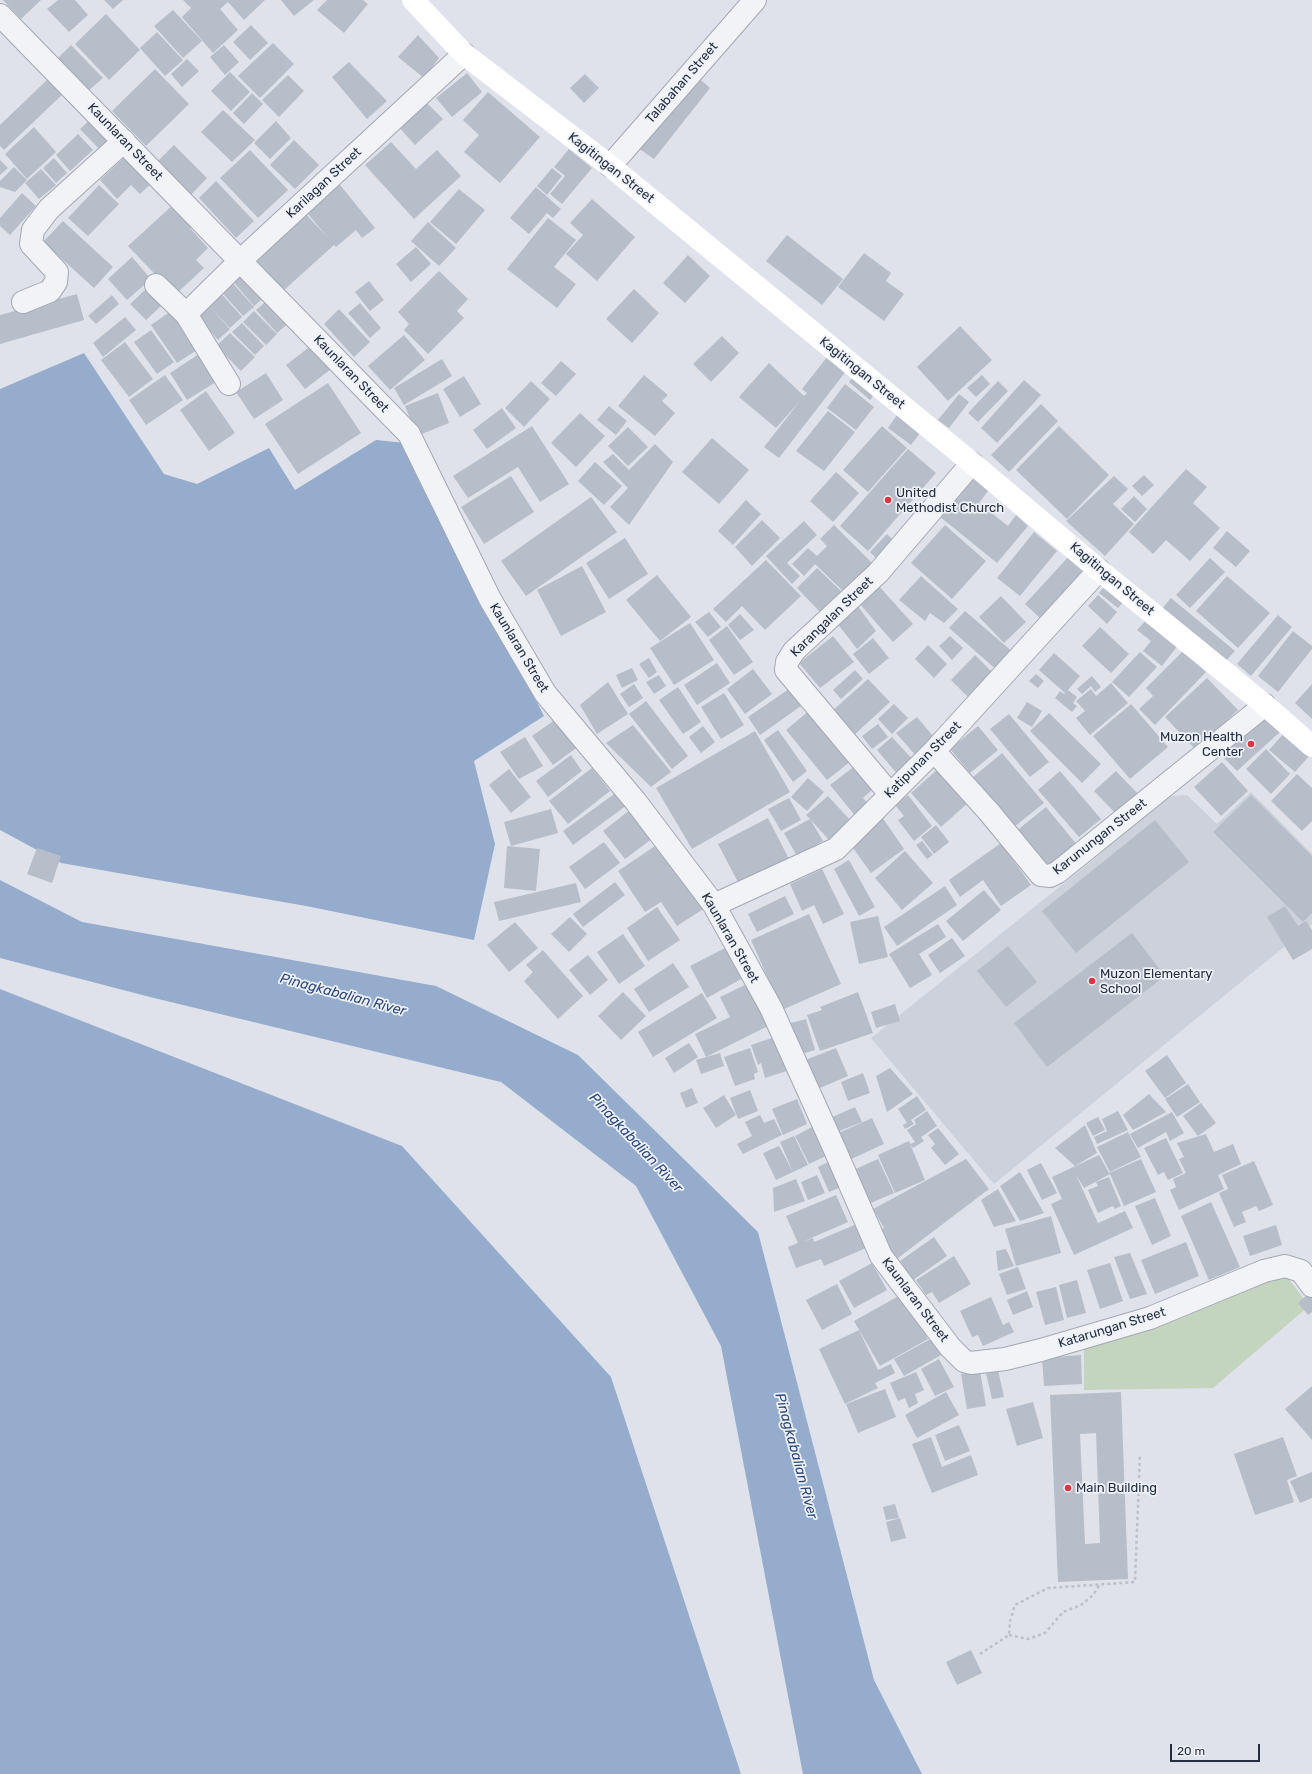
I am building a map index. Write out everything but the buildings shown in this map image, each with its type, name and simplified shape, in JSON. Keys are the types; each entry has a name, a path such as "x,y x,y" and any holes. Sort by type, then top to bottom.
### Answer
{"street":[{"name":"Kagitingan Street","path":"412,0 464,54 610,166 972,463 1099,570 1265,705 1312,746"},
{"name":"Talabahan Street","path":"610,166 755,0"},
{"name":"Kaunlaran Street","path":"0,15 241,260 409,434 490,599 545,693 636,802 714,905 770,1008 835,1150 881,1256 950,1347"},
{"name":"Karilagan Street","path":"186,314 241,260 464,54"},
{"path":"23,302 50,290 56,282 57,272 31,244 33,230 49,209 124,141"},
{"path":"156,285 186,314 229,384"},
{"name":"Karangalan Street","path":"890,794 786,670 787,662 794,650 878,572 972,463"},
{"name":"Katipunan Street","path":"714,905 836,849 934,751 1099,570"},
{"name":"Karunungan Street","path":"934,751 989,812 1041,875 1050,876 1058,872 1265,705"},
{"name":"Katarungan Street","path":"950,1347 964,1361 971,1362 1005,1358 1041,1350 1150,1318 1264,1271 1285,1266 1301,1270 1312,1286"}],"path":[{"path":"1009,1635 1010,1621 1015,1605 1048,1588 1135,1582 1140,1454"},
{"path":"980,1654 1009,1635 1028,1639 1045,1633 1063,1612 1081,1605 1093,1596 1100,1584"}],"shaded area":[{"name":"Muzon Elementary School","path":"1251,792 1312,854 1312,924 994,1184 871,1038 1093,860 1158,797 1187,795 1217,824"}],"green space":[{"path":"1269,1277 1288,1278 1309,1306 1213,1388 1084,1390 1084,1346 1137,1334"}],"water":[{"path":"84,353 164,474 197,484 269,448 295,490 376,440 406,443 544,716 474,761 495,844 474,940 306,906 61,863 0,830 0,389"},
{"name":"Pinagkabalian River","path":"0,880 82,922 436,986 578,1055 758,1232 874,1680 922,1774 803,1774 721,1346 636,1186 501,1082 150,997 0,958"},
{"path":"0,989 402,1146 611,1377 741,1774 0,1774"}],"place":[{"name":"United Methodist Church","path":"888,500"},
{"name":"Muzon Health Center","path":"1251,744"},
{"name":"Muzon Elementary School","path":"1092,981"},
{"name":"Main Building","path":"1068,1488"}]}
